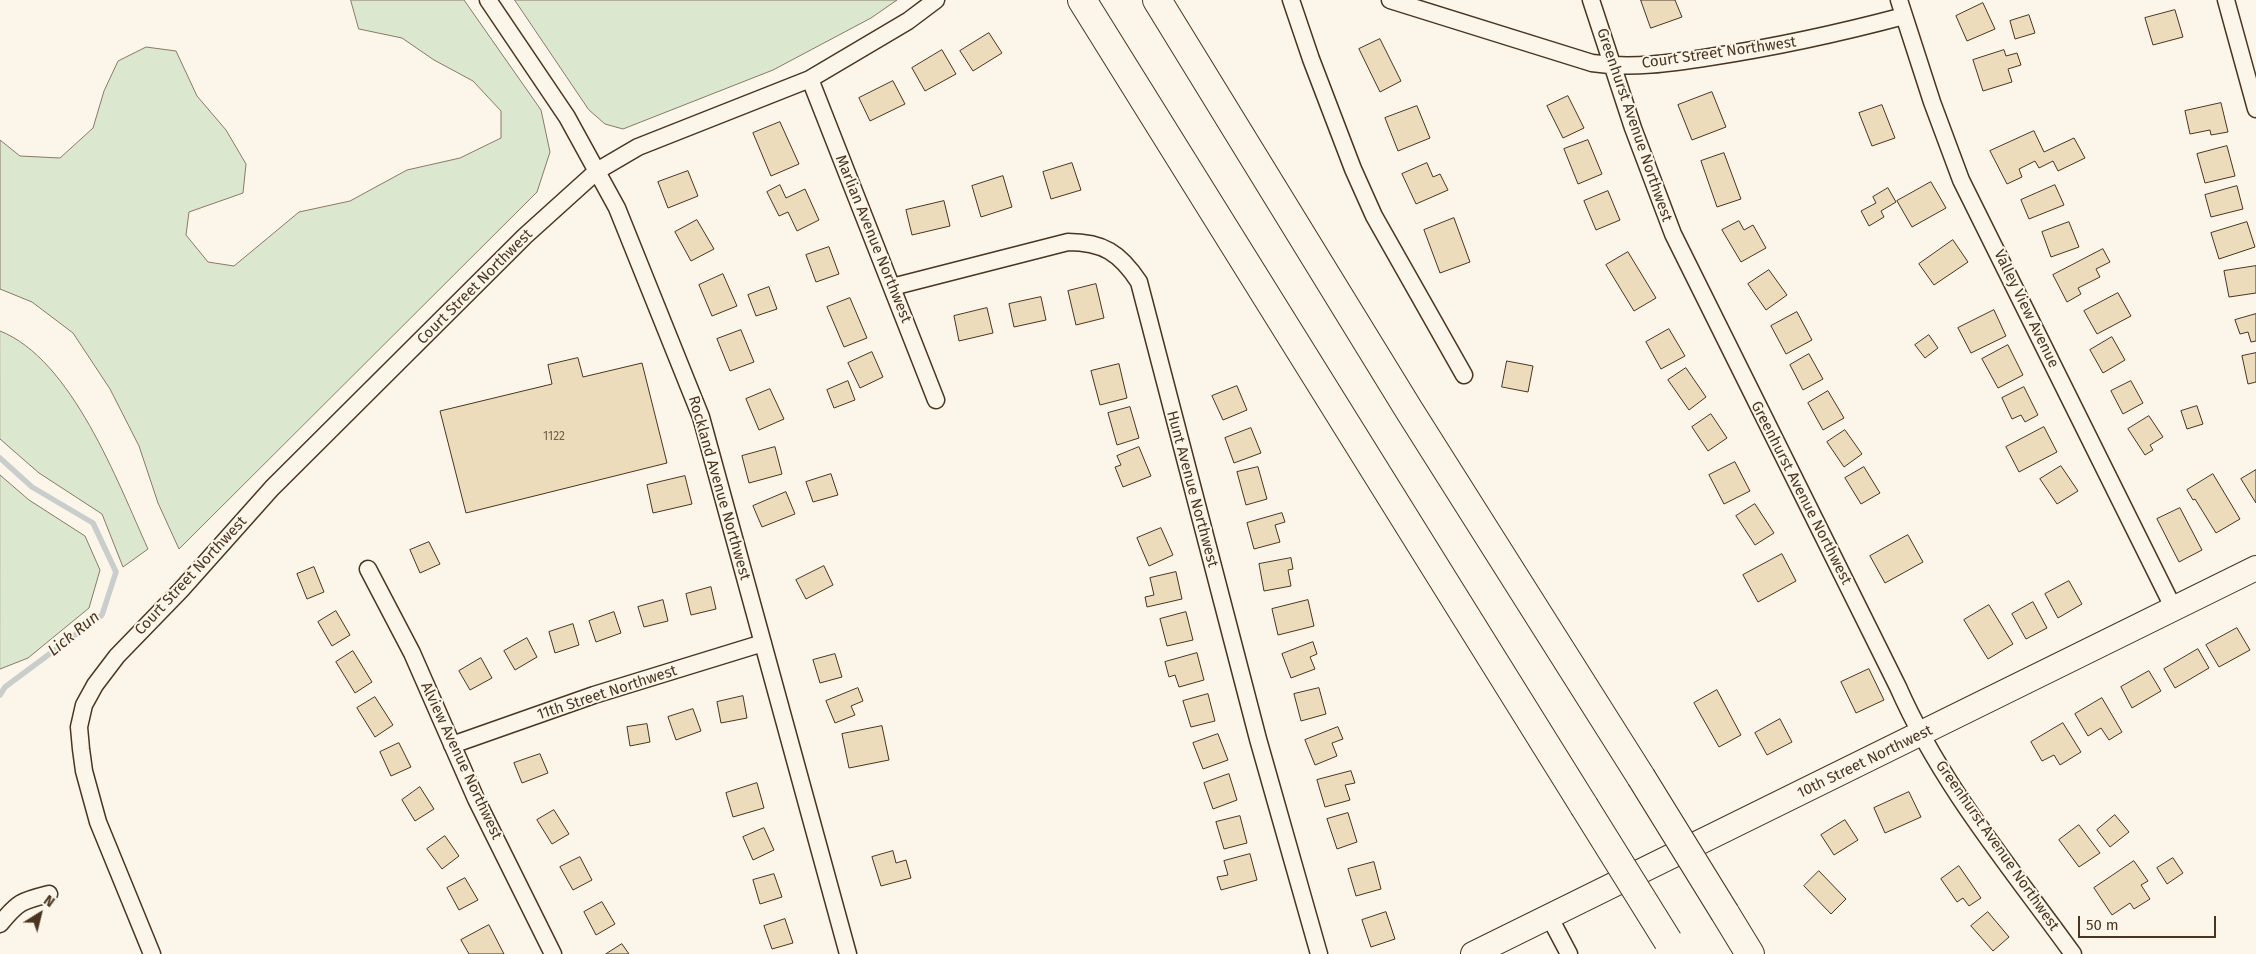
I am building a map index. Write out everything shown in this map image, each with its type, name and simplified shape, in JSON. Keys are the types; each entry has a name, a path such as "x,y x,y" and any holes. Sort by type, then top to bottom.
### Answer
{"highway":[{"path":"1082,0 1672,947"},
{"path":"1157,0 1409,410 1641,777 1750,954"}],"main road":[{"name":"10th Street Northwest","path":"1473,954 1550,918 2256,568"}],"street":[{"name":"Rockland Avenue Northwest","path":"488,0 567,117 617,208 701,417 848,954"},
{"name":"Court Street Northwest","path":"152,954 98,822 84,771 79,727 84,705 95,684 117,656 181,590 272,488 525,236 597,171 638,148 810,78 885,35 936,0"},
{"path":"1291,0 1353,170 1374,216 1464,375"},
{"name":"Court Street Northwest","path":"1390,0 1592,63 1613,66 1678,62 1742,52 1820,38 1904,16"},
{"name":"Greenhurst Avenue Northwest","path":"1591,0 1633,128 1677,243 1921,734 1980,827 2074,954"},
{"name":"Valley View Avenue","path":"1899,0 1932,102 1961,180 2174,609"},
{"path":"2226,0 2256,108"},
{"name":"Marlian Avenue Northwest","path":"810,78 936,400"},
{"name":"Hunt Avenue Northwest","path":"892,287 1068,242 1086,242 1099,245 1114,253 1128,264 1139,282 1248,701 1319,954"},
{"name":"Alview Avenue Northwest","path":"368,569 412,653 452,745 553,954"},
{"name":"11th Street Northwest","path":"452,745 594,695 763,643"},
{"path":"0,924 14,907 23,900 49,894"},
{"path":"1550,918 1569,954"}],"green space":[{"path":"351,0 464,0 541,110 550,152 537,192 179,549 158,503 139,446 110,389 73,333 32,302 0,289 0,140 20,156 60,158 93,128 104,91 118,61 146,47 176,51 197,96 226,130 246,164 243,193 189,212 186,235 208,262 234,266 299,212 350,201 407,170 460,158 501,138 501,111 473,81 434,60 402,38 359,29"},
{"path":"515,0 897,0 871,18 773,70 623,129 605,124 589,110"},
{"path":"0,331 26,346 49,368 71,395 107,458 148,549 123,567 102,514 39,473 0,439"},
{"path":"0,475 29,500 85,536 100,570 89,608 28,658 0,669"}],"building":[{"path":"1641,0 1675,0 1682,17 1651,28"},
{"path":"1983,3 1995,29 1967,41 1956,16"},
{"path":"2175,10 2183,37 2153,45 2145,18"},
{"path":"2029,15 2035,33 2015,39 2010,21"},
{"path":"989,33 1002,53 973,71 960,51"},
{"path":"1380,39 1401,81 1380,92 1359,49"},
{"path":"942,50 956,74 925,91 912,68"},
{"path":"2004,50 2006,56 2017,53 2021,65 2008,69 2012,82 1983,91 1973,60"},
{"path":"893,81 905,104 870,121 859,98"},
{"path":"1712,92 1726,127 1692,140 1678,105"},
{"path":"1568,96 1584,128 1563,138 1547,106"},
{"path":"2221,103 2228,132 2211,135 2210,130 2190,134 2185,111"},
{"path":"1882,105 1895,138 1872,146 1859,113"},
{"path":"1417,106 1430,138 1398,151 1385,118"},
{"path":"780,122 799,164 771,176 753,133"},
{"path":"2034,131 2044,152 2074,138 2085,158 2058,171 2053,161 2039,168 2035,161 2019,169 2022,177 2007,184 1990,151"},
{"path":"1588,140 1602,174 1578,184 1564,149"},
{"path":"2227,146 2235,176 2205,183 2197,154"},
{"path":"1724,153 1741,199 1717,207 1701,161"},
{"path":"1072,163 1081,190 1051,199 1043,172"},
{"path":"1427,163 1433,177 1440,174 1448,190 1416,204 1402,174"},
{"path":"688,171 698,196 668,208 658,182"},
{"path":"1003,176 1012,207 981,217 972,186"},
{"path":"1931,182 1946,208 1912,227 1897,201"},
{"path":"780,185 786,198 805,189 819,220 797,231 788,212 779,216 767,192"},
{"path":"2055,185 2064,205 2029,219 2021,200"},
{"path":"2237,186 2243,209 2211,217 2205,195"},
{"path":"1888,188 1896,202 1881,211 1884,217 1869,226 1861,211 1876,203 1873,197"},
{"path":"1608,191 1620,220 1596,230 1584,201"},
{"path":"944,201 950,226 912,235 906,210"},
{"path":"1454,218 1470,262 1440,273 1424,230"},
{"path":"697,220 714,249 691,261 675,232"},
{"path":"1739,221 1744,230 1753,225 1766,248 1741,262 1722,230"},
{"path":"2069,222 2079,247 2051,257 2042,232"},
{"path":"2247,222 2255,247 2219,259 2211,233"},
{"path":"1953,240 1968,262 1934,285 1919,264"},
{"path":"829,247 839,274 816,282 806,255"},
{"path":"2103,249 2110,262 2096,269 2100,277 2078,288 2081,294 2067,302 2053,275"},
{"path":"1628,252 1656,298 1634,311 1606,265"},
{"path":"2256,266 2256,293 2229,297 2224,271"},
{"path":"1769,270 1787,295 1766,310 1748,284"},
{"path":"723,274 737,306 712,316 699,285"},
{"path":"1096,284 1104,318 1076,325 1068,291"},
{"path":"769,287 777,309 756,316 748,295"},
{"path":"2118,293 2131,316 2097,334 2084,311"},
{"path":"1041,297 1046,320 1014,327 1009,304"},
{"path":"850,298 867,338 844,347 827,307"},
{"path":"987,308 993,333 959,341 954,316"},
{"path":"1994,310 2006,336 1971,353 1958,328"},
{"path":"1797,312 1812,340 1786,354 1771,326"},
{"path":"2256,314 2256,341 2251,342 2248,332 2240,334 2235,320"},
{"path":"1669,329 1685,356 1661,369 1646,342"},
{"path":"741,330 754,362 730,371 717,339"},
{"path":"1929,335 1938,348 1925,358 1915,345"},
{"path":"2112,337 2125,360 2103,373 2090,350"},
{"path":"2008,345 2023,375 1998,388 1982,359"},
{"path":"872,352 883,377 860,388 848,363"},
{"path":"2256,353 2256,382 2248,384 2242,356"},
{"path":"1809,354 1823,379 1803,390 1790,365"},
{"path":"578,358 583,377 642,363 667,463 466,513 440,411 552,384 548,365"},
{"path":"1507,361 1533,366 1528,392 1502,387"},
{"path":"1119,364 1127,398 1100,405 1091,371"},
{"path":"1686,368 1706,397 1689,410 1668,380"},
{"path":"848,381 855,400 834,408 827,390"},
{"path":"2131,381 2143,403 2123,414 2111,391"},
{"path":"1237,386 1247,410 1223,420 1212,396"},
{"path":"2024,387 2038,415 2025,422 2021,415 2012,419 2002,398"},
{"path":"770,389 784,419 759,430 746,399"},
{"path":"1828,391 1844,418 1823,430 1808,403"},
{"path":"2197,406 2203,424 2187,429 2181,411"},
{"path":"1130,407 1139,438 1117,445 1108,413"},
{"path":"1711,414 1727,438 1708,451 1692,427"},
{"path":"2149,416 2163,437 2150,445 2153,450 2145,455 2128,429"},
{"path":"2044,427 2057,452 2019,472 2006,447"},
{"path":"1251,428 1261,453 1234,463 1225,438"},
{"path":"1845,430 1862,454 1844,467 1827,442"},
{"path":"775,447 782,474 749,483 742,456"},
{"path":"1139,447 1151,476 1123,487 1115,467 1121,465 1117,456"},
{"path":"1735,462 1750,491 1724,504 1709,475"},
{"path":"2061,466 2078,491 2057,504 2040,479"},
{"path":"1258,467 1267,499 1246,505 1237,472"},
{"path":"1864,467 1880,493 1861,504 1845,478"},
{"path":"2256,470 2256,503 2241,479"},
{"path":"831,474 838,495 813,502 806,482"},
{"path":"2213,474 2240,519 2216,533 2195,499 2193,500 2187,490"},
{"path":"685,476 692,504 653,513 647,485"},
{"path":"786,492 795,514 762,527 753,506"},
{"path":"1755,504 1774,533 1755,545 1736,516"},
{"path":"2180,508 2202,550 2179,562 2157,519"},
{"path":"1282,513 1285,522 1275,525 1280,542 1254,549 1247,523"},
{"path":"1161,528 1173,555 1149,566 1137,538"},
{"path":"1908,535 1923,562 1885,583 1870,556"},
{"path":"429,542 440,564 420,573 410,550"},
{"path":"1782,554 1796,581 1758,602 1743,575"},
{"path":"1291,558 1293,569 1288,570 1291,586 1264,591 1259,564"},
{"path":"824,566 833,585 806,599 796,580"},
{"path":"314,567 324,592 307,599 297,574"},
{"path":"1176,572 1182,599 1147,607 1145,597 1154,595 1150,578"},
{"path":"2069,581 2082,604 2058,618 2045,594"},
{"path":"711,587 716,609 691,615 686,594"},
{"path":"663,600 668,621 644,627 638,607"},
{"path":"1308,600 1314,626 1278,635 1272,609"},
{"path":"2033,602 2047,628 2026,639 2012,614"},
{"path":"1989,605 2013,644 1988,659 1964,620"},
{"path":"336,611 350,635 332,646 318,622"},
{"path":"614,612 621,633 596,642 589,621"},
{"path":"1186,612 1193,640 1167,646 1160,619"},
{"path":"573,624 579,645 555,653 549,632"},
{"path":"2237,628 2250,650 2219,667 2206,645"},
{"path":"527,638 537,657 515,670 504,651"},
{"path":"1313,642 1317,654 1310,657 1315,669 1291,678 1282,654"},
{"path":"2198,649 2209,668 2175,688 2164,669"},
{"path":"353,651 372,682 355,693 336,662"},
{"path":"1197,653 1204,680 1179,687 1175,675 1169,677 1165,662"},
{"path":"835,654 842,677 820,683 813,660"},
{"path":"481,658 492,678 470,690 459,671"},
{"path":"1869,669 1884,700 1856,713 1841,682"},
{"path":"2149,671 2161,691 2132,708 2121,687"},
{"path":"858,688 863,701 851,706 855,715 835,723 826,701"},
{"path":"1319,688 1326,714 1301,721 1294,694"},
{"path":"1717,690 1741,735 1719,747 1694,703"},
{"path":"1208,694 1215,721 1191,727 1183,701"},
{"path":"743,696 747,718 721,723 717,702"},
{"path":"375,697 393,725 375,737 357,708"},
{"path":"2102,698 2122,732 2109,740 2101,728 2088,736 2075,714"},
{"path":"693,709 701,731 676,740 668,717"},
{"path":"1780,719 1792,742 1767,755 1755,733"},
{"path":"2063,723 2081,752 2060,765 2054,755 2042,761 2031,742"},
{"path":"647,724 650,742 630,746 627,727"},
{"path":"882,726 889,760 849,768 842,734"},
{"path":"1338,727 1343,739 1332,743 1337,756 1315,765 1305,740"},
{"path":"1218,734 1228,760 1203,769 1193,743"},
{"path":"399,743 411,767 391,776 380,752"},
{"path":"540,754 548,773 522,783 514,763"},
{"path":"1351,771 1355,783 1345,785 1350,800 1325,807 1317,780"},
{"path":"1229,774 1237,800 1213,809 1204,783"},
{"path":"757,783 764,808 733,817 726,793"},
{"path":"420,787 434,809 415,821 402,800"},
{"path":"1909,792 1921,817 1885,833 1874,808"},
{"path":"554,810 569,834 552,844 537,820"},
{"path":"1348,813 1357,842 1337,849 1327,819"},
{"path":"2115,815 2129,832 2110,847 2097,830"},
{"path":"1240,816 1247,843 1224,849 1216,822"},
{"path":"1845,820 1858,840 1834,855 1821,835"},
{"path":"2079,825 2100,853 2079,867 2059,840"},
{"path":"764,828 774,850 753,860 743,837"},
{"path":"445,836 459,856 442,869 427,849"},
{"path":"893,851 896,863 906,860 911,878 881,886 872,857"},
{"path":"1250,854 1257,880 1221,890 1217,877 1228,875 1224,861"},
{"path":"580,857 592,880 573,890 560,867"},
{"path":"2173,858 2183,873 2167,884 2157,868"},
{"path":"2134,861 2148,881 2141,885 2150,899 2134,909 2130,903 2112,915 2094,888"},
{"path":"1374,862 1381,889 1356,896 1348,869"},
{"path":"1959,866 1981,898 1969,906 1963,898 1957,902 1941,879"},
{"path":"1819,871 1846,899 1831,914 1804,886"},
{"path":"774,874 782,897 760,904 753,880"},
{"path":"465,878 478,900 459,910 447,888"},
{"path":"602,902 615,924 596,935 584,912"},
{"path":"1386,912 1395,939 1371,947 1362,920"},
{"path":"1988,912 2009,937 1993,951 1971,926"},
{"path":"785,919 793,943 772,949 764,926"},
{"path":"489,925 504,954 469,954 461,940"},
{"path":"622,944 629,954 606,954"}],"waterway":[{"name":"Lick Run","path":"0,458 32,487 93,523 116,572 102,615 5,687 0,695"}]}
